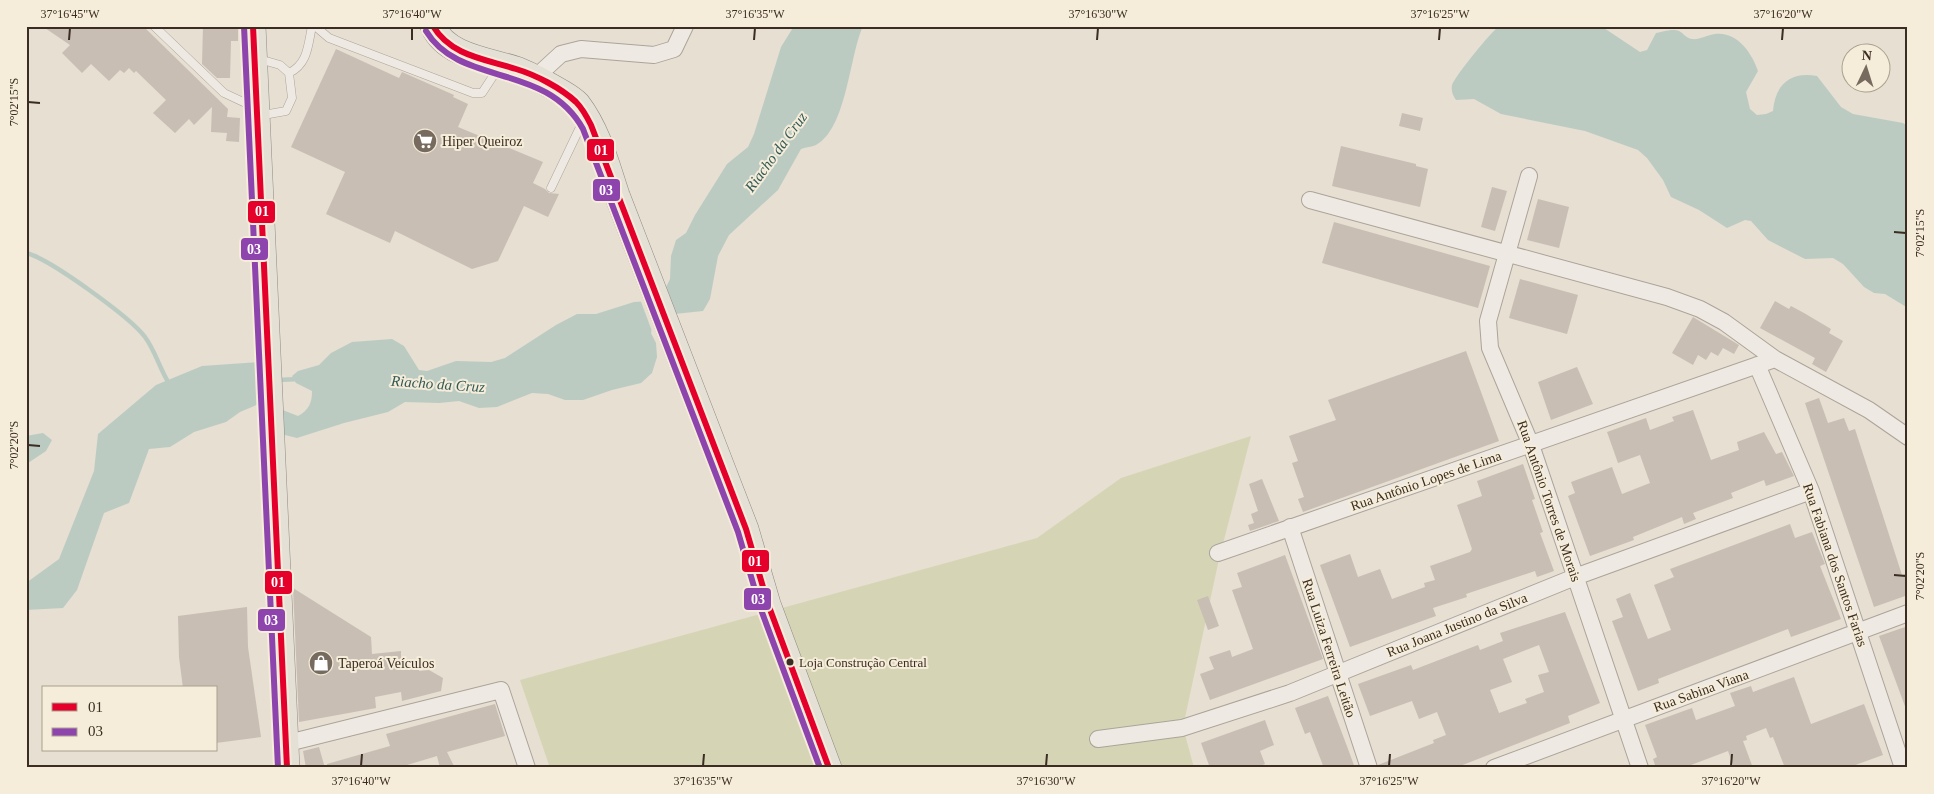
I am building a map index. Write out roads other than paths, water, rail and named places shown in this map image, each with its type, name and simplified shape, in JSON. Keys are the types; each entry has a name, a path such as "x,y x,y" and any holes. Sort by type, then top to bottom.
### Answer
{"main road":[{"path":"253,26 286,756"},
{"path":"433,26 448,45 477,58 536,77 577,103 600,145 617,195 746,529 768,604 829,768"}],"street":[{"path":"536,77 561,54 581,49 654,56 674,49 685,26"},
{"name":"Rua Antônio Torres de Morais","path":"1529,176 1488,321 1490,348 1531,444 1640,768"},
{"path":"1310,200 1507,255 1668,297 1700,309 1775,358 1870,410 1908,437"},
{"name":"Rua Antônio Lopes de Lima","path":"1218,554 1290,527 1775,358"},
{"name":"Rua Fabiana dos Santos Farias","path":"1757,365 1811,492 1903,768"},
{"name":"Rua Joana Justino da Silva","path":"1098,739 1191,726 1290,693 1575,577 1811,492"},
{"name":"Rua Luiza Ferreira Leitão","path":"1290,527 1369,768"},
{"name":"Rua Sabina Viana","path":"1494,768 1859,633 1908,613"},
{"path":"286,756 501,690 527,768"}],"lane":[{"path":"154,26 224,93 269,114 286,112 292,98 289,73 280,65 254,58"},
{"path":"289,73 300,65 307,55 313,26 329,38 473,93 482,93 501,65"},
{"path":"551,188 585,117"}],"water":[{"path":"794,26 863,26 841,108 826,136 816,145 801,149 778,190 729,235 718,256 710,299 703,311 655,316 651,333 656,343 657,357 652,373 641,383 583,400 565,400 548,394 532,393 497,407 479,408 459,401 439,403 405,402 388,412 344,423 297,438 277,433 275,407 298,416 307,409 310,403 312,391 296,383 292,376 298,371 319,365 331,353 352,342 392,339 404,346 419,370 427,371 456,361 491,362 505,358 556,325 577,314 596,314 634,302 650,301 664,291 670,279 671,256 676,240 686,233 727,164 748,147 754,134 781,47"},
{"path":"1499,26 1601,26 1640,52 1647,50 1656,33 1664,31 1676,30 1692,39 1723,34 1737,40 1748,51 1758,71 1746,92 1750,109 1757,115 1773,111 1777,94 1786,82 1792,78 1807,75 1817,76 1841,107 1853,114 1903,123 1908,126 1908,308 1885,294 1874,293 1864,287 1843,264 1833,258 1805,259 1768,240 1751,221 1745,220 1727,228 1699,210 1671,197 1663,180 1647,158 1638,150 1585,131 1501,114 1474,99 1456,100 1453,95 1452,85 1474,54"},
{"path":"259,362 261,403 240,412 226,422 194,432 170,447 149,449 129,503 104,513 77,590 63,608 26,610 26,583 59,559 94,471 98,434 156,385 202,366"},
{"path":"43,433 52,440 46,451 28,463 26,484 26,436"}],"waterway":[{"path":"26,253 37,257 70,277 107,303 137,328 149,343 170,385"},
{"name":"Riacho da Cruz","path":"277,380 300,379"}],"place":[{"name":"Hiper Queiroz","path":"425,141"},
{"name":"Loja Construção Central","path":"790,662"},
{"name":"Taperoá Veículos","path":"321,663"}]}
